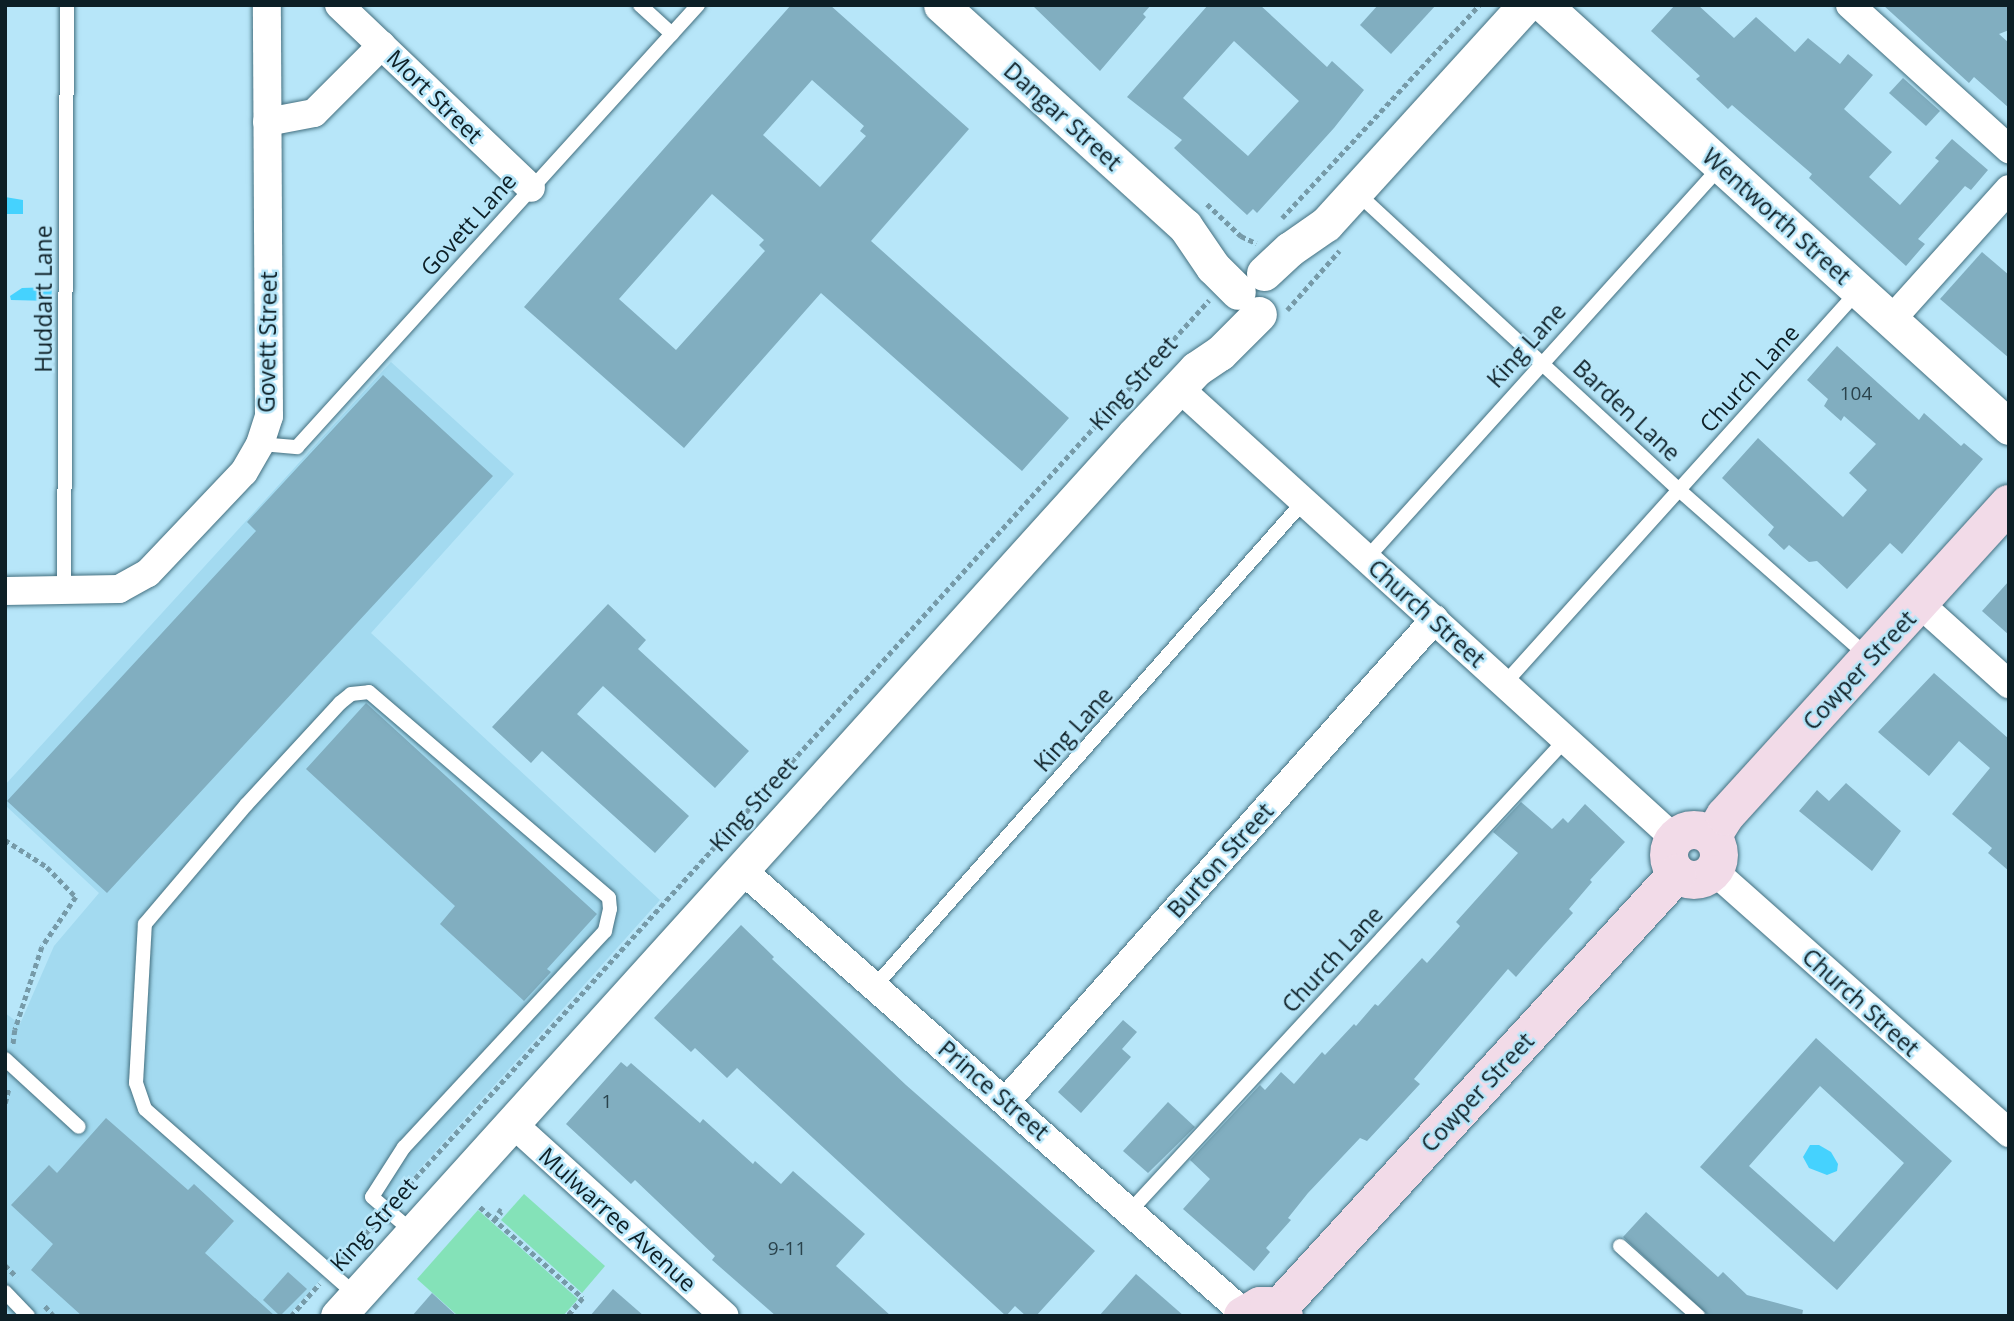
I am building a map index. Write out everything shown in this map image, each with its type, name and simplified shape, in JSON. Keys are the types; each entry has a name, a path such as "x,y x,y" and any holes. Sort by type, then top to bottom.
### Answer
{"main road":[{"name":"Cowper Street","path":"1262,1314 1694,855 1725,816 2009,504"}],"street":[{"name":"Govett Street","path":"5,591 119,589 148,573 244,472 260,444 269,416 267,5"},
{"name":"Mort Street","path":"339,5 531,188"},
{"name":"Dangar Street","path":"941,5 1185,226 1213,267 1252,284"},
{"name":"King Street","path":"347,1306 1187,378 1207,342 1252,284 1290,249 1326,224 1525,5"},
{"name":"Wentworth Street","path":"1545,5 2009,427"},
{"path":"1850,5 2009,149"},
{"path":"267,122 314,113 382,45"},
{"path":"1892,319 2009,189"},
{"name":"Church Street","path":"1187,378 1304,501 1694,855 2009,1133"},
{"path":"1920,604 2009,684"},
{"name":"Burton Street","path":"1006,1101 1435,619"},
{"name":"Prince Street","path":"741,869 1131,1210 1262,1314"},
{"name":"Mulwarree Avenue","path":"512,1123 725,1316"}],"lane":[{"name":"Huddart Lane","path":"64,592 67,5"},
{"path":"640,5 672,34"},
{"name":"Govett Lane","path":"260,444 296,447 698,5"},
{"name":"King Lane","path":"1367,558 1721,165"},
{"name":"Barden Lane","path":"1355,191 1679,490 1870,658"},
{"name":"Church Lane","path":"1505,683 1859,290"},
{"name":"King Lane","path":"875,986 1304,501"},
{"path":"347,1306 329,1274 145,1109 136,1083 145,924 246,805 340,703 351,694 369,692 609,898 610,909 605,931 404,1147 372,1197 413,1232"},
{"name":"Church Lane","path":"1131,1210 1566,738"},
{"path":"8,1061 79,1127"},
{"path":"1620,1246 1698,1316"},
{"path":"5,1292 28,1316"}],"path":[{"path":"1281,219 1479,5"},
{"path":"1241,236 1254,245 1252,284"},
{"name":"King Street","path":"291,1316 387,1209 1252,284"},
{"path":"5,841 47,867 76,897 42,947 15,1030 8,1061"},
{"path":"480,1207 583,1298 568,1316"},
{"path":"494,1220 501,1212 498,1210"}],"shaded area":[{"path":"391,362 514,474 371,633 660,900 288,1316 5,1316 5,1013 20,1024 54,946 99,893 5,805 5,785"}],"green space":[{"path":"524,1194 605,1266 582,1293 501,1220"},
{"path":"478,1210 578,1299 563,1316 458,1316 417,1279"}],"water":[{"path":"5,197 23,200 23,214 5,214"},
{"path":"52,287 51,301 11,300 10,296 22,288"},
{"path":"1810,1145 1819,1145 1831,1152 1838,1164 1837,1171 1827,1175 1809,1168 1803,1157"}],"building":[{"path":"791,5 830,5 969,129 871,241 1069,418 1022,471 821,293 684,448 524,307","holes":["812,80 864,126 860,131 866,136 820,187 763,135","712,194 764,240 759,245 765,251 676,350 619,299"]},
{"path":"1032,5 1151,5 1143,14 1146,17 1100,71"},
{"path":"1208,5 1260,5 1327,67 1332,61 1364,90 1334,128 1257,213 1253,209 1247,215 1174,148 1182,140 1127,97","holes":["1234,41 1299,101 1248,156 1183,98"]},
{"path":"1378,5 1436,5 1391,54 1360,25"},
{"path":"1675,5 1698,5 1734,38 1756,17 1795,52 1808,38 1840,64 1848,54 1873,75 1844,109 1892,152 1869,177 1900,205 1939,161 1935,158 1952,139 1988,170 1971,190 1965,186 1918,239 1925,244 1906,266 1809,178 1812,174 1732,105 1728,109 1696,79 1700,76 1651,31"},
{"path":"1883,5 2009,5 2009,30 1999,34 2009,43 2009,108 1974,77 1969,83"},
{"path":"1903,78 1940,111 1926,126 1889,93"},
{"path":"1982,252 2009,275 2009,358 1940,299"},
{"path":"1837,346 1919,420 1924,413 1961,446 1964,443 1983,459 1902,554 1890,543 1847,589 1817,561 1809,562 1789,545 1784,550 1768,535 1774,527 1722,478 1758,438 1843,517 1867,490 1849,473 1876,444 1844,416 1841,421 1824,406 1828,399 1807,380"},
{"path":"383,375 493,476 107,893 7,801 256,531 247,522"},
{"path":"2009,581 2009,635 1982,611"},
{"path":"608,604 646,640 638,649 749,751 715,788 603,686 577,714 689,816 655,853 542,751 531,763 492,727"},
{"path":"1934,673 2009,739 2009,871 1988,853 1992,848 1952,814 1990,768 1959,741 1929,776 1878,732"},
{"path":"366,703 597,914 547,969 551,972 524,1001 440,924 455,906 306,769"},
{"path":"1846,783 1901,831 1872,871 1799,811 1817,790 1829,801"},
{"path":"1521,802 1552,829 1563,818 1568,823 1585,804 1625,842 1590,880 1592,882 1569,909 1573,913 1516,977 1508,969 1414,1079 1420,1084 1367,1141 1360,1138 1308,1193 1288,1218 1291,1220 1266,1248 1270,1252 1254,1271 1183,1209 1210,1179 1190,1160 1260,1085 1265,1090 1281,1072 1294,1084 1322,1052 1325,1055 1375,1004 1378,1006 1422,958 1427,963 1460,926 1456,922 1518,853 1493,832"},
{"path":"741,925 774,957 772,959 906,1085 1095,1251 1036,1316 1026,1316 1015,1306 1006,1316 737,1068 727,1078 695,1048 691,1052 654,1018"},
{"path":"1123,1020 1137,1032 1122,1049 1131,1057 1081,1113 1058,1092"},
{"path":"1816,1038 1952,1161 1837,1290 1700,1167","holes":["1820,1086 1904,1163 1834,1242 1749,1166"]},
{"path":"621,1062 627,1067 631,1063 700,1123 703,1119 753,1164 755,1161 781,1184 793,1171 865,1234 836,1266 891,1316 776,1316 712,1260 715,1256 635,1180 631,1184 566,1124"},
{"path":"1168,1102 1195,1127 1148,1173 1123,1151"},
{"path":"106,1118 188,1190 194,1184 234,1221 205,1253 275,1316 82,1316 31,1270 53,1244 11,1205 49,1165 57,1173"},
{"path":"1646,1212 1718,1277 1723,1272 1747,1295 1803,1310 1802,1316 1709,1316 1623,1237"},
{"path":"288,1272 307,1289 280,1316 263,1300"},
{"path":"1136,1274 1184,1316 1099,1316"},
{"path":"613,1289 644,1316 590,1316"},
{"path":"432,1293 457,1316 412,1316"}]}
